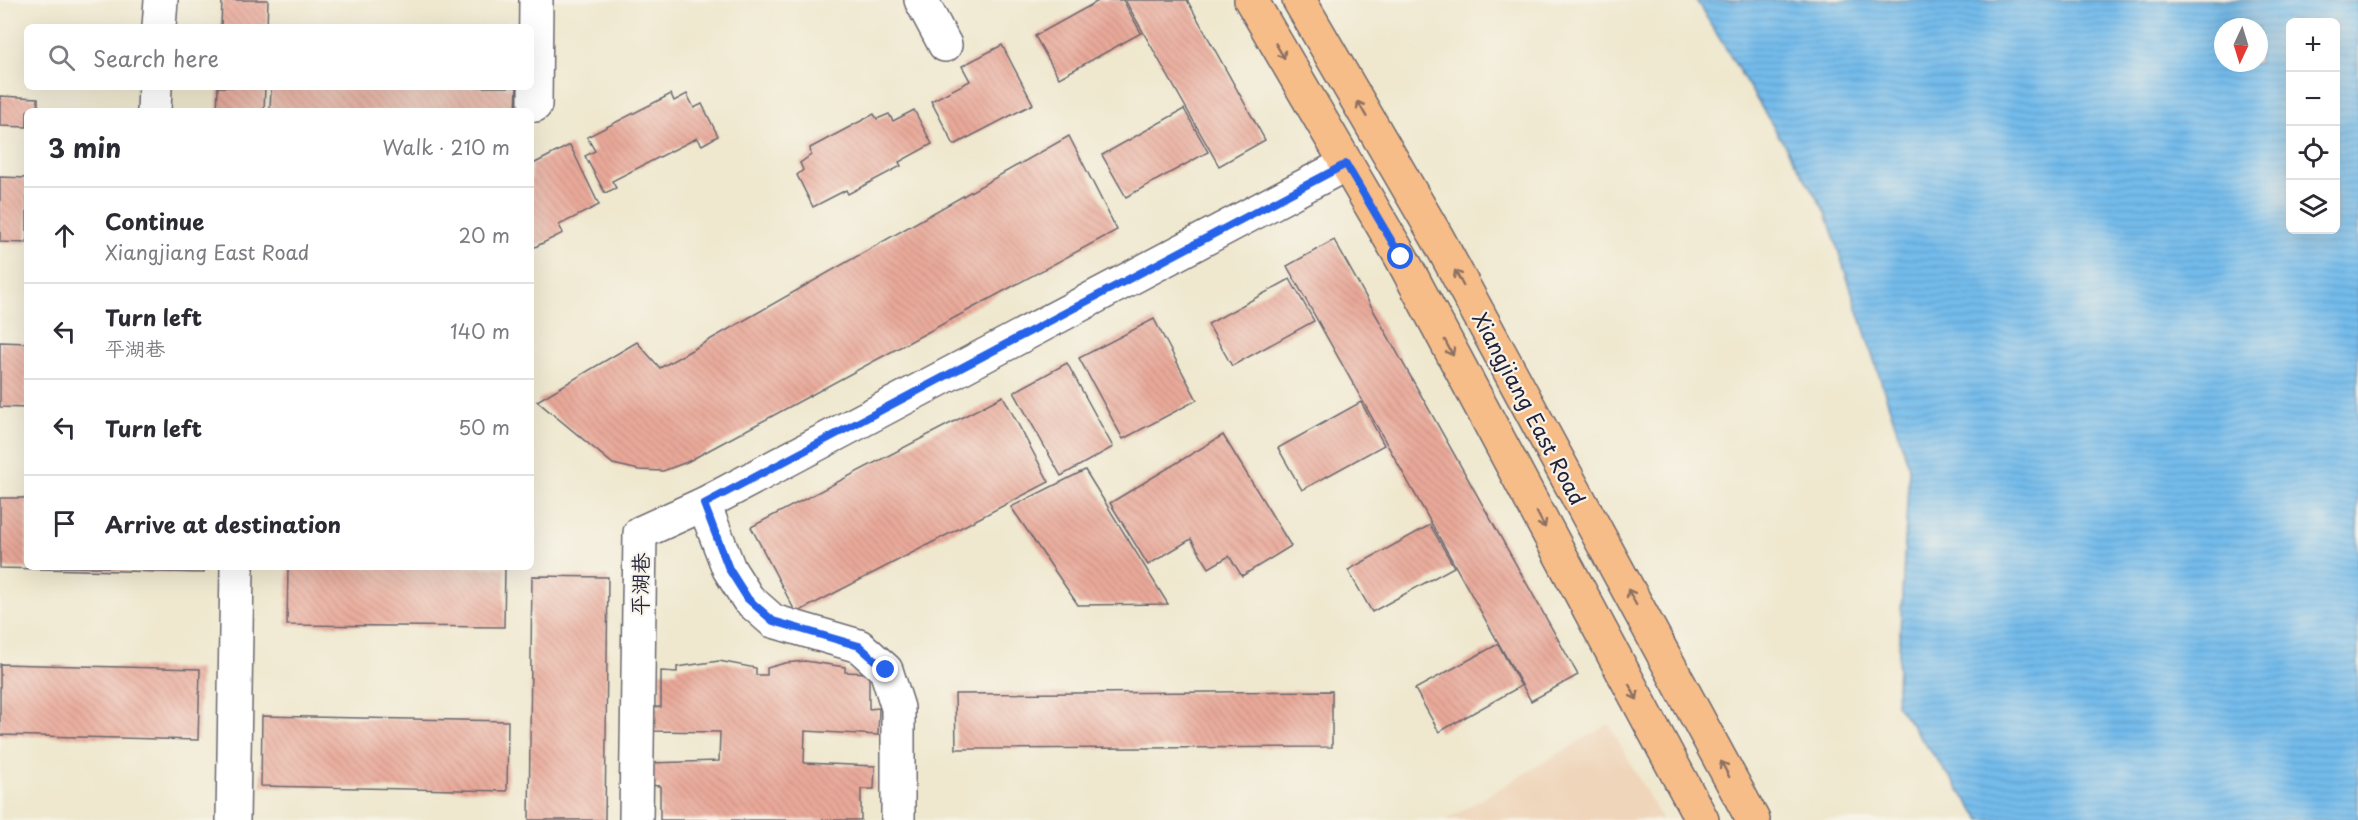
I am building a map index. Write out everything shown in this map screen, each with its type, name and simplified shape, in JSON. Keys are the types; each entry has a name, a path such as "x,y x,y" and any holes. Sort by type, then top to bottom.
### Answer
{"main road":[{"name":"Xiangjiang East Road","path":"1251,0 1401,257 1702,820"},
{"name":"Xiangjiang East Road","path":"1299,0 1438,239 1753,820"}],"street":[{"path":"159,24 161,0"},
{"path":"535,105 536,0"},
{"path":"921,0 945,45"},
{"path":"154,108 155,90"},
{"name":"平湖巷","path":"636,820 640,533 704,504 1346,164"},
{"path":"704,504 729,569 748,599 773,621 859,646 886,670 898,708 898,820"},
{"path":"233,820 237,570"}],"shaded area":[{"path":"1609,724 1662,820 1446,820"}],"water":[{"path":"1696,0 2358,0 2358,820 1981,820 1896,704 1909,467 1826,213"}],"building":[{"path":"222,0 268,0 267,24 221,24"},
{"path":"1100,0 1123,0 1141,33 1059,78 1035,36"},
{"path":"1125,0 1187,0 1265,140 1219,166"},
{"path":"1002,45 1033,104 954,145 931,101 970,81 962,66"},
{"path":"218,90 265,90 264,108 217,108"},
{"path":"271,90 517,90 516,108 270,108"},
{"path":"671,94 674,101 687,94 694,108 702,104 718,136 702,145 697,138 612,181 616,188 605,193 585,156 595,151 587,137"},
{"path":"0,96 38,98 38,108 24,108 24,127 0,126"},
{"path":"1184,109 1208,152 1126,197 1102,155"},
{"path":"914,110 932,144 899,162 901,166 848,194 846,190 813,207 797,175 803,170 800,163 811,155 810,148 874,114 877,119 889,114 893,121"},
{"path":"1069,136 1117,230 687,462 663,471 639,470 613,464 537,401 637,342 660,368"},
{"path":"570,145 599,205 559,225 563,233 534,248 534,163"},
{"path":"0,177 24,178 24,243 0,242"},
{"path":"1334,240 1578,675 1531,701 1287,266"},
{"path":"1290,279 1314,321 1232,366 1208,324"},
{"path":"1154,319 1197,400 1123,439 1079,358"},
{"path":"0,342 24,343 24,408 0,407"},
{"path":"1067,363 1113,447 1061,476 1014,392"},
{"path":"1003,396 1049,482 796,613 751,527"},
{"path":"1361,402 1384,445 1302,490 1278,448"},
{"path":"1223,435 1291,546 1242,576 1229,556 1209,568 1191,539 1148,565 1110,503"},
{"path":"1085,470 1168,604 1078,605 1011,507"},
{"path":"0,498 24,498 24,569 0,568"},
{"path":"1430,525 1454,567 1372,612 1348,570"},
{"path":"82,570 204,570 204,573"},
{"path":"288,570 505,570 504,627 287,625"},
{"path":"532,576 608,577 605,820 529,820"},
{"path":"1498,644 1521,686 1439,732 1415,689"},
{"path":"719,661 756,668 756,675 767,675 767,668 805,661 845,667 845,672 869,673 869,709 879,708 878,735 805,731 804,763 875,766 874,789 861,789 861,820 660,820 660,786 649,785 649,763 719,761 720,732 649,731 649,707 661,707 661,671 677,672 677,667"},
{"path":"0,664 200,669 198,740 0,735"},
{"path":"1332,691 1332,747 956,749 955,694"},
{"path":"262,716 508,721 507,791 261,786"}],"route":[{"path":"886,670 859,646 773,621 748,599 729,569 704,504 1346,164 1401,257"}]}
